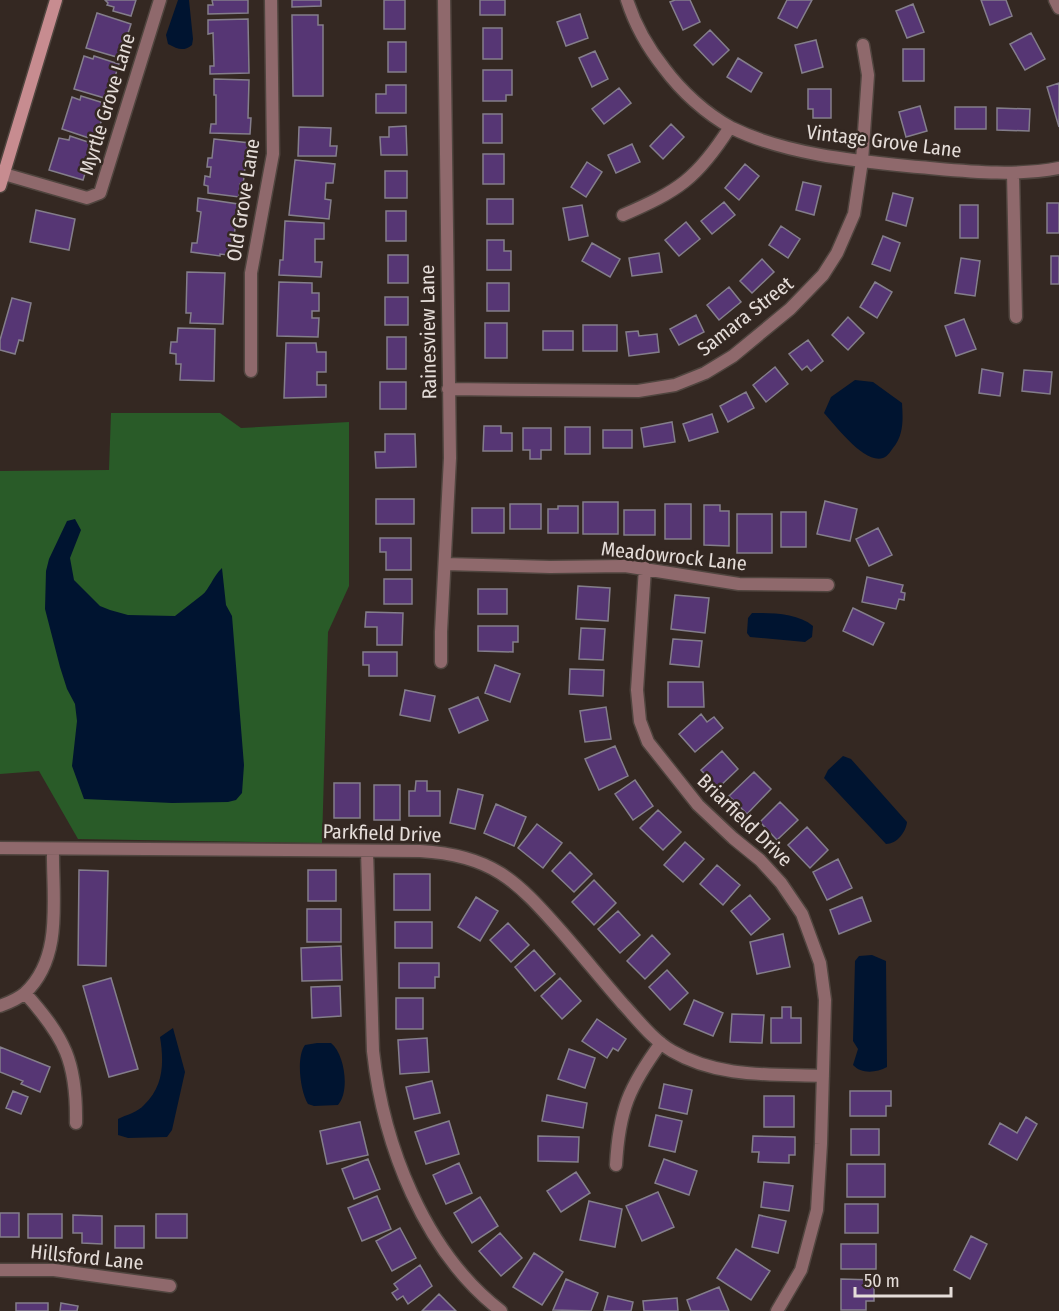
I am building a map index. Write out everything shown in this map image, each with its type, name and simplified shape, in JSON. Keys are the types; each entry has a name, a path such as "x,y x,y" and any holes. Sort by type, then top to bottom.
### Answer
{"main road":[{"path":"0,186 56,0"}],"street":[{"name":"Myrtle Grove Lane","path":"4,174 87,198 100,193 160,0"},
{"name":"Old Grove Lane","path":"251,371 252,273 273,154 271,0"},
{"name":"Rainesview Lane","path":"441,662 450,483 444,0"},
{"name":"Vintage Grove Lane","path":"627,0 646,43 669,76 697,103 730,127 789,148 862,161 982,172 1013,173 1059,168"},
{"path":"1055,0 1059,8"},
{"name":"Samara Street","path":"448,389 638,391 675,385 705,373 733,356 790,309 823,275 837,253 854,214 862,161 868,75 863,45"},
{"path":"623,215 653,202 680,186 701,168 730,127"},
{"path":"1013,173 1016,317"},
{"name":"Meadowrock Lane","path":"445,564 550,567 625,566 729,583 828,585"},
{"name":"Briarfield Drive","path":"645,568 637,706 648,742 698,805 782,882 802,914 818,954 823,982 825,1000 817,1210 801,1270 777,1311"},
{"name":"Parkfield Drive","path":"0,848 441,852 474,861 501,873 528,894 640,1022 671,1051 692,1061 724,1071 823,1076"},
{"path":"0,1006 25,993 46,962 52,940 53,849"},
{"path":"367,851 374,1051 376,1077 385,1120 400,1168 430,1227 462,1273 489,1302 501,1311"},
{"path":"25,993 53,1028 68,1055 77,1092 76,1123"},
{"path":"616,1165 618,1134 627,1097 645,1065 661,1043"},
{"name":"Hillsford Lane","path":"0,1270 54,1270 170,1286"}],"green space":[{"path":"111,413 220,413 241,428 349,422 349,586 328,632 322,843 78,839 39,771 0,774 0,471 109,470"}],"water":[{"path":"178,0 189,0 193,39 192,45 183,49 168,44 166,35"},
{"path":"855,380 873,382 902,403 899,438 883,458 867,455 859,450 824,413 831,397"},
{"path":"75,519 81,530 70,558 74,580 100,606 110,610 128,615 175,616 204,593 222,568 226,605 232,616 244,765 242,793 236,800 172,803 84,799 72,766 77,721 75,704 60,667 45,609 46,571 49,559 67,521"},
{"path":"752,613 800,618 813,626 812,637 805,642 750,637 747,633 748,618"},
{"path":"843,756 851,759 907,822 903,833 894,842 886,844 824,778 828,770"},
{"path":"872,955 886,961 887,1067 869,1072 853,1065 858,1049 853,1041 855,961 859,956"},
{"path":"173,1028 185,1072 172,1130 167,1137 128,1138 118,1135 118,1119 141,1107 156,1090 162,1064 160,1037"},
{"path":"331,1043 336,1048 343,1064 345,1083 342,1099 338,1105 314,1106 308,1104 305,1098 300,1074 302,1050 305,1045"}],"building":[{"path":"105,0 136,0 131,16 113,11 114,7 107,5"},
{"path":"212,0 248,0 248,13 208,14 208,5 213,5"},
{"path":"292,0 321,0 321,6 292,7"},
{"path":"384,0 405,0 405,29 384,29"},
{"path":"480,0 505,0 505,15 480,15"},
{"path":"690,0 700,22 683,30 670,2"},
{"path":"787,0 812,0 797,28 778,18"},
{"path":"981,0 1006,0 1012,16 990,25"},
{"path":"913,4 924,32 907,38 896,11"},
{"path":"97,13 131,24 120,58 86,48"},
{"path":"580,14 588,38 566,46 557,22"},
{"path":"292,15 318,15 318,25 323,25 323,96 293,96"},
{"path":"248,19 249,73 210,74 210,66 214,66 213,33 208,34 208,20"},
{"path":"483,28 502,28 502,59 483,59"},
{"path":"710,30 729,50 713,65 694,45"},
{"path":"1031,33 1045,59 1025,70 1010,44"},
{"path":"816,40 823,67 802,73 795,45"},
{"path":"388,42 406,42 406,72 388,72"},
{"path":"903,49 924,49 924,81 903,81"},
{"path":"595,51 608,79 592,87 579,58"},
{"path":"84,56 93,59 94,56 119,64 108,99 74,89"},
{"path":"738,58 762,73 751,92 727,77"},
{"path":"483,70 512,70 512,95 506,95 506,101 483,101"},
{"path":"214,79 249,80 250,134 210,133 211,124 216,124"},
{"path":"1059,83 1059,127 1047,87"},
{"path":"386,85 406,85 406,113 376,113 376,94 386,94"},
{"path":"619,88 631,103 604,124 592,109"},
{"path":"808,89 831,89 831,118 813,118 813,109 808,109"},
{"path":"81,96 107,104 95,140 62,129 72,97 80,100"},
{"path":"920,106 927,131 906,137 899,112"},
{"path":"955,107 986,107 986,129 955,129"},
{"path":"997,108 1030,109 1029,131 997,130"},
{"path":"483,114 502,114 502,143 483,143"},
{"path":"671,124 684,137 663,159 650,146"},
{"path":"406,126 407,155 381,155 380,137 389,137 389,127"},
{"path":"299,127 331,128 330,146 337,146 336,156 298,156"},
{"path":"70,136 94,144 83,180 49,170 59,138 69,140"},
{"path":"214,139 250,143 239,197 208,193 208,186 204,185 205,176 210,177 211,167 207,167 208,158 212,158"},
{"path":"632,144 640,162 616,173 608,155"},
{"path":"483,154 504,154 504,184 483,184"},
{"path":"295,160 335,164 333,183 326,183 325,199 331,200 329,219 289,215"},
{"path":"587,162 602,172 586,197 571,187"},
{"path":"745,164 759,176 739,200 725,188"},
{"path":"385,171 407,171 407,198 385,198"},
{"path":"803,182 821,186 814,215 796,210"},
{"path":"893,193 913,198 906,226 886,220"},
{"path":"198,198 238,204 233,245 229,245 228,255 191,252 192,243 197,243 201,212 197,211"},
{"path":"487,199 513,199 513,224 487,224"},
{"path":"724,202 735,215 712,234 701,221"},
{"path":"1047,203 1059,203 1059,233 1047,233"},
{"path":"582,205 588,236 569,240 563,208"},
{"path":"960,205 978,205 978,238 960,238"},
{"path":"36,210 75,219 69,250 30,242"},
{"path":"386,211 406,211 406,241 386,241"},
{"path":"285,221 324,223 324,239 315,239 315,262 322,262 321,277 279,275 280,260 283,260"},
{"path":"686,222 700,239 679,256 665,240"},
{"path":"781,226 800,239 788,258 769,245"},
{"path":"883,236 900,243 890,271 872,264"},
{"path":"487,240 504,240 504,251 511,251 511,270 487,270"},
{"path":"592,243 620,259 610,277 582,261"},
{"path":"659,253 662,272 632,276 629,258"},
{"path":"388,255 408,255 408,283 388,283"},
{"path":"1051,256 1059,256 1059,284 1051,284"},
{"path":"961,258 980,261 975,296 955,293"},
{"path":"762,259 774,272 752,293 740,281"},
{"path":"187,272 225,273 223,324 190,323 191,313 186,313"},
{"path":"279,282 312,283 312,293 319,293 319,311 312,311 312,318 319,318 318,337 277,336"},
{"path":"875,282 892,292 877,318 860,307"},
{"path":"487,283 509,283 509,311 487,311"},
{"path":"729,287 741,302 719,320 707,305"},
{"path":"385,297 408,297 408,325 385,325"},
{"path":"12,298 31,303 23,341 19,340 15,354 0,350 0,340"},
{"path":"696,315 704,332 679,345 670,329"},
{"path":"848,317 864,333 848,350 832,335"},
{"path":"964,319 976,349 956,356 945,326"},
{"path":"485,323 507,323 507,358 485,358"},
{"path":"583,325 617,325 617,351 583,351"},
{"path":"178,328 215,329 214,381 180,380 181,364 176,364 176,354 170,353 171,342 177,342"},
{"path":"543,331 573,331 573,350 543,350"},
{"path":"638,331 639,336 657,334 659,352 629,356 626,332"},
{"path":"387,337 406,337 406,369 387,369"},
{"path":"808,340 823,361 811,371 807,366 802,370 789,354"},
{"path":"286,343 316,343 317,352 326,352 326,372 317,372 317,385 326,385 326,397 284,398"},
{"path":"775,367 788,384 766,402 753,385"},
{"path":"982,369 1003,373 1000,396 979,393"},
{"path":"1024,370 1052,372 1050,394 1022,391"},
{"path":"380,382 406,382 406,409 380,409"},
{"path":"746,392 754,408 728,422 720,406"},
{"path":"712,414 718,432 689,441 683,424"},
{"path":"672,422 675,442 644,447 641,428"},
{"path":"484,426 501,426 501,433 512,433 512,451 483,451"},
{"path":"565,427 590,427 590,454 565,454"},
{"path":"523,428 551,428 551,450 541,450 541,459 530,459 530,450 523,450"},
{"path":"603,430 632,430 632,448 603,448"},
{"path":"385,434 415,434 416,467 376,468 375,452 385,452"},
{"path":"376,499 414,499 414,524 376,524"},
{"path":"825,501 857,509 850,541 817,534"},
{"path":"583,502 618,502 618,534 583,534"},
{"path":"510,504 541,504 541,529 510,529"},
{"path":"665,504 691,504 691,539 665,539"},
{"path":"704,505 720,505 720,511 729,511 729,546 704,545"},
{"path":"558,506 578,506 578,533 548,533 548,509 558,509"},
{"path":"472,508 504,508 504,533 472,533"},
{"path":"624,510 655,510 655,535 624,535"},
{"path":"781,512 806,512 806,547 781,547"},
{"path":"737,514 772,514 772,553 737,553"},
{"path":"878,528 892,555 869,566 856,539"},
{"path":"380,538 411,538 411,570 386,570 386,552 380,552"},
{"path":"867,577 903,585 901,592 905,593 904,600 899,599 896,609 862,602"},
{"path":"384,579 412,579 412,604 384,604"},
{"path":"578,586 610,588 608,621 576,619"},
{"path":"478,589 507,589 507,614 478,614"},
{"path":"675,595 709,598 705,633 671,629"},
{"path":"853,608 884,623 873,645 843,631"},
{"path":"366,612 403,613 402,645 377,645 377,627 365,627"},
{"path":"478,626 518,626 518,642 513,642 513,652 478,651"},
{"path":"581,628 605,629 603,660 579,659"},
{"path":"673,639 702,641 699,667 670,664"},
{"path":"363,652 397,652 397,676 369,676 369,665 363,665"},
{"path":"495,665 520,674 510,702 485,693"},
{"path":"570,669 604,670 603,696 569,694"},
{"path":"668,682 703,682 704,707 668,707"},
{"path":"405,690 435,696 430,721 400,715"},
{"path":"478,697 488,720 459,733 449,709"},
{"path":"606,707 611,739 585,742 580,711"},
{"path":"701,714 707,722 714,717 723,728 695,752 679,734"},
{"path":"615,746 628,776 599,790 585,759"},
{"path":"722,751 738,769 718,788 701,770"},
{"path":"754,772 771,789 747,814 729,796"},
{"path":"635,780 653,806 633,820 615,794"},
{"path":"416,781 427,781 427,791 440,791 440,816 409,816 409,791 415,791"},
{"path":"334,783 360,783 360,818 334,818"},
{"path":"374,785 400,785 400,820 374,820"},
{"path":"458,789 483,795 475,829 450,823"},
{"path":"780,802 798,820 777,840 760,822"},
{"path":"496,804 526,817 514,846 484,833"},
{"path":"658,810 681,832 663,850 640,828"},
{"path":"537,824 562,843 543,868 518,848"},
{"path":"807,827 828,850 810,868 788,845"},
{"path":"685,842 704,859 683,882 664,865"},
{"path":"570,852 592,874 574,892 552,871"},
{"path":"838,859 852,888 827,900 813,872"},
{"path":"717,865 740,885 723,905 700,884"},
{"path":"79,870 108,871 106,966 78,965"},
{"path":"308,870 336,870 336,901 308,901"},
{"path":"394,874 430,874 430,910 394,910"},
{"path":"594,880 616,903 594,925 572,902"},
{"path":"750,895 770,919 751,935 731,911"},
{"path":"476,897 498,911 480,941 458,927"},
{"path":"862,897 871,921 839,934 830,910"},
{"path":"307,909 341,909 341,942 307,942"},
{"path":"618,911 640,935 620,953 598,929"},
{"path":"395,922 432,922 432,948 395,948"},
{"path":"508,923 529,945 511,962 490,940"},
{"path":"783,934 790,967 757,974 750,942"},
{"path":"652,935 670,954 645,979 627,961"},
{"path":"341,946 342,980 302,981 301,948"},
{"path":"534,950 555,974 535,991 515,967"},
{"path":"399,963 439,963 439,977 435,977 435,988 399,988"},
{"path":"667,970 688,993 670,1010 649,987"},
{"path":"111,978 138,1069 109,1077 83,986"},
{"path":"560,978 581,1001 562,1019 541,996"},
{"path":"340,986 341,1016 312,1018 311,987"},
{"path":"396,998 423,998 423,1029 396,1029"},
{"path":"694,1000 723,1013 713,1036 684,1024"},
{"path":"782,1007 791,1007 791,1018 801,1018 801,1043 771,1043 771,1018 782,1018"},
{"path":"732,1014 764,1015 762,1043 730,1042"},
{"path":"597,1019 626,1039 618,1051 613,1048 607,1058 582,1041"},
{"path":"427,1038 429,1072 400,1074 398,1040"},
{"path":"0,1047 50,1067 40,1092 21,1084 23,1081 0,1072"},
{"path":"569,1049 595,1058 585,1088 558,1079"},
{"path":"432,1081 440,1113 414,1119 406,1087"},
{"path":"664,1084 692,1090 687,1114 659,1108"},
{"path":"13,1091 28,1097 21,1114 6,1108"},
{"path":"850,1091 891,1091 891,1106 886,1106 886,1116 850,1116"},
{"path":"547,1095 587,1103 583,1128 542,1121"},
{"path":"764,1096 794,1096 794,1127 764,1127"},
{"path":"656,1115 682,1121 675,1152 649,1146"},
{"path":"1026,1117 1037,1124 1017,1160 989,1144 1000,1123 1017,1133"},
{"path":"449,1121 459,1154 426,1164 415,1132"},
{"path":"360,1122 368,1155 327,1164 320,1131"},
{"path":"851,1129 879,1129 879,1155 851,1155"},
{"path":"538,1136 579,1137 578,1162 538,1161"},
{"path":"753,1136 795,1137 795,1155 789,1155 789,1163 758,1162 759,1152 752,1152"},
{"path":"368,1159 380,1189 354,1199 342,1169"},
{"path":"664,1159 697,1171 689,1195 655,1183"},
{"path":"459,1163 472,1193 446,1204 433,1175"},
{"path":"847,1164 885,1164 885,1197 847,1197"},
{"path":"576,1172 590,1193 561,1212 547,1191"},
{"path":"764,1182 793,1186 789,1211 761,1207"},
{"path":"658,1192 674,1227 642,1241 626,1206"},
{"path":"377,1196 391,1229 362,1241 348,1208"},
{"path":"480,1197 498,1226 472,1243 454,1213"},
{"path":"589,1201 622,1209 615,1247 580,1240"},
{"path":"845,1204 878,1204 878,1233 845,1233"},
{"path":"0,1213 19,1213 19,1237 0,1237"},
{"path":"28,1214 62,1214 62,1238 28,1238"},
{"path":"156,1214 187,1214 187,1238 156,1238"},
{"path":"73,1215 102,1216 102,1244 82,1243 82,1233 73,1233"},
{"path":"759,1215 786,1221 778,1253 752,1247"},
{"path":"115,1226 144,1226 144,1248 115,1248"},
{"path":"400,1228 416,1258 392,1271 376,1241"},
{"path":"500,1233 522,1258 501,1276 479,1251"},
{"path":"971,1236 987,1244 970,1279 954,1270"},
{"path":"841,1244 876,1244 876,1269 841,1269"},
{"path":"736,1249 770,1271 751,1300 717,1278"},
{"path":"534,1253 563,1272 542,1305 513,1287"},
{"path":"420,1265 432,1286 408,1304 403,1296 397,1300 392,1293 398,1289 394,1284"},
{"path":"566,1279 598,1293 591,1311 553,1310"},
{"path":"841,1279 874,1280 874,1301 866,1301 866,1310 841,1310"},
{"path":"719,1287 729,1311 691,1311 687,1300"},
{"path":"439,1294 456,1311 422,1311"},
{"path":"608,1296 633,1302 631,1311 604,1311"},
{"path":"677,1298 678,1311 644,1311 643,1301"},
{"path":"16,1303 48,1303 48,1311 16,1311"},
{"path":"61,1303 78,1306 77,1311 60,1311"}]}
